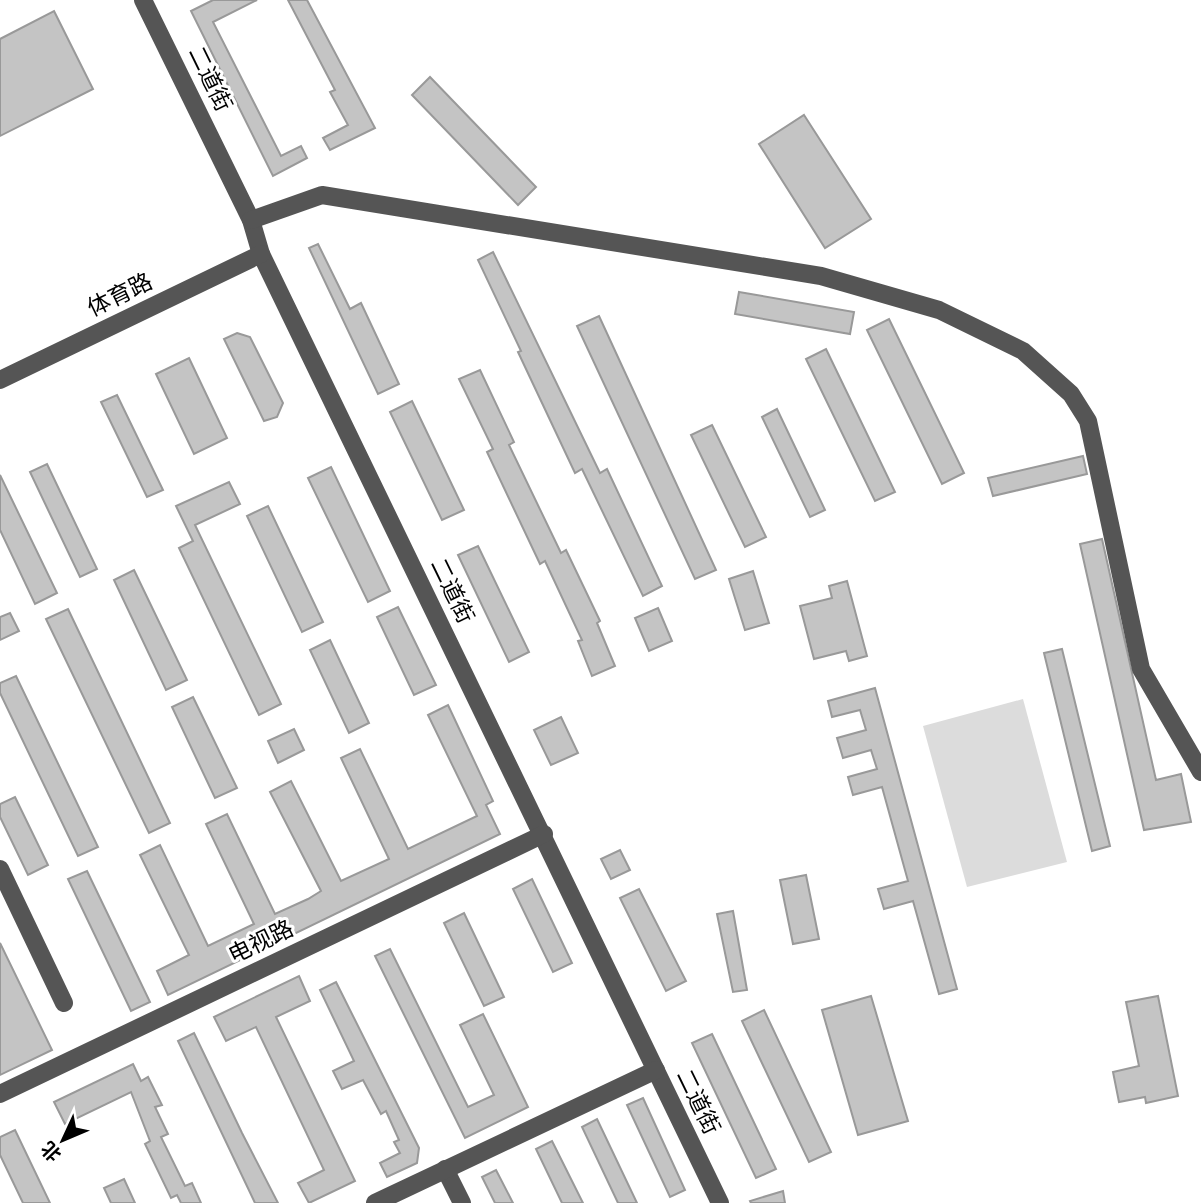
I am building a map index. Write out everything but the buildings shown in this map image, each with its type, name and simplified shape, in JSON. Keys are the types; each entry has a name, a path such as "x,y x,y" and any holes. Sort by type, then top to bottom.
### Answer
{"street":[{"name":"二道街","path":"143,0 251,220 261,254 544,834 720,1203"},
{"path":"251,220 322,195 821,276 939,310 1023,351 1072,394 1088,421 1141,669 1201,772"},
{"name":"体育路","path":"0,380 261,254"},
{"name":"电视路","path":"0,1094 544,834"},
{"path":"0,869 64,1003"},
{"path":"374,1203 656,1070"},
{"path":"445,1169 462,1203"}],"shaded area":[{"path":"1023,699 1067,862 967,887 923,726"}]}
